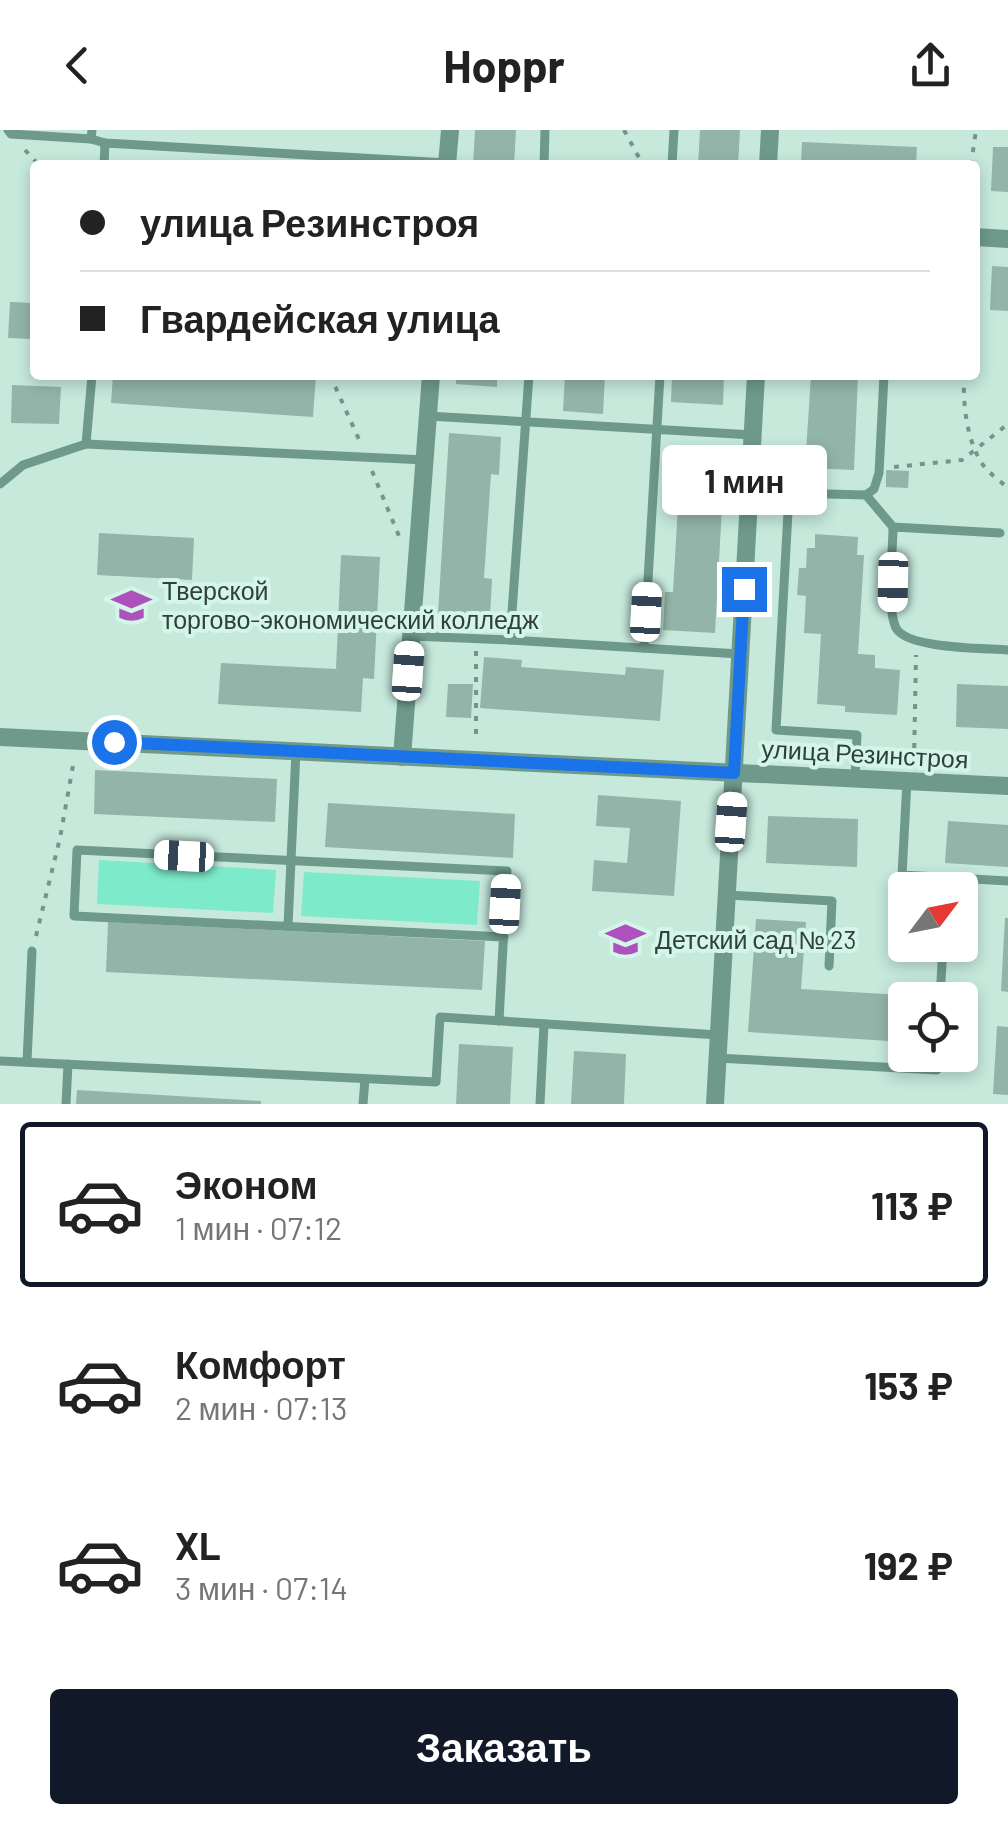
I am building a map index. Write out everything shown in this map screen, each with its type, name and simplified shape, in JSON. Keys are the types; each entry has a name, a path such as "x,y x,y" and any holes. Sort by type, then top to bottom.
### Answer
{"street":[{"path":"447,160 450,130"},
{"path":"768,160 770,130"},
{"path":"980,237 1008,238"},
{"path":"402,756 431,380"},
{"path":"715,1104 756,380"},
{"name":"улица Резинстроя","path":"0,737 855,779 910,774 1008,786"}],"lane":[{"path":"8,130 11,134 91,134 105,144 379,160"},
{"path":"544,160 545,130"},
{"path":"672,160 674,130"},
{"path":"104,160 105,144"},
{"path":"86,444 92,380"},
{"path":"510,640 529,380"},
{"path":"644,648 660,380"},
{"path":"750,492 866,495 874,489 879,468 884,380"},
{"path":"428,416 753,435"},
{"path":"0,484 23,465 86,444 425,460"},
{"path":"789,494 776,730 857,734 855,779"},
{"path":"866,495 894,527 892,610 896,627 905,638 1008,650"},
{"path":"894,527 1000,534"},
{"path":"411,636 740,654"},
{"path":"288,926 296,751"},
{"path":"902,872 910,774"},
{"path":"499,1021 504,937 506,872 77,850 74,916 504,937"},
{"path":"978,880 1008,881"},
{"path":"727,895 832,901 829,966"},
{"path":"27,1062 32,950"},
{"path":"0,1061 436,1082 440,1017 719,1035"},
{"path":"540,1104 544,1024"},
{"path":"718,1058 888,1067"},
{"path":"66,1104 68,1064"},
{"path":"364,1104 365,1079"}],"path":[{"path":"624,130 640,160"},
{"path":"972,160 976,130"},
{"path":"964,380 963,403 976,450 984,466 1008,488"},
{"path":"879,468 962,460 1008,424"},
{"path":"476,638 476,746"},
{"path":"910,774 916,641"},
{"path":"32,950 60,838 77,740"}],"green space":[{"path":"99,860 276,870 273,913 97,904"},
{"path":"304,872 480,881 477,925 301,916"}],"building":[{"path":"475,130 516,130 514,160 473,160"},
{"path":"700,130 740,130 738,160 698,160"},
{"path":"802,142 917,147 916,160 801,160"},
{"path":"993,147 1008,147 1008,192 991,191"},
{"path":"992,266 1008,267 1008,311 990,310"},
{"path":"10,302 30,303 30,339 8,338"},
{"path":"113,380 316,380 313,417 111,403"},
{"path":"456,380 497,380 497,387 456,384"},
{"path":"565,380 605,380 603,414 563,411"},
{"path":"672,380 724,380 723,405 671,402"},
{"path":"811,380 858,380 854,470 805,468"},
{"path":"12,385 61,387 59,424 11,423"},
{"path":"449,433 501,437 499,475 491,474 484,578 492,579 490,617 438,614"},
{"path":"673,450 725,453 715,633 663,630 665,592 673,592 679,488 671,488"},
{"path":"886,470 909,471 908,488 886,487"},
{"path":"99,533 194,538 192,580 97,575"},
{"path":"815,534 858,537 857,555 864,555 858,654 875,655 875,668 900,670 897,715 845,712 845,706 817,704 821,634 804,633 806,596 797,595 799,568 806,568 807,548 815,548"},
{"path":"341,555 380,557 374,679 363,678 361,712 218,704 221,663 336,669"},
{"path":"484,657 522,660 521,667 625,675 626,667 664,670 660,721 480,708"},
{"path":"448,684 473,684 471,718 446,717"},
{"path":"957,684 1008,686 1008,729 956,727"},
{"path":"95,770 277,779 275,822 94,814"},
{"path":"598,795 681,801 674,896 592,891 594,860 627,863 630,828 596,826"},
{"path":"328,803 515,814 513,858 325,847"},
{"path":"768,816 858,819 857,867 766,863"},
{"path":"948,821 1008,825 1008,867 945,863"},
{"path":"1008,918 1008,992 1001,991"},
{"path":"756,919 806,922 801,989 888,994 888,1041 748,1032"},
{"path":"108,922 485,941 482,990 106,972"},
{"path":"997,1026 1008,1027 1008,1095 993,1094"},
{"path":"459,1044 513,1047 510,1104 456,1104"},
{"path":"574,1051 626,1054 624,1104 571,1104"},
{"path":"77,1090 261,1101 261,1104 76,1104"}],"place":[{"name":"Тверской торгово-экономический колледж","path":"132,605"},
{"name":"Детский сад № 23","path":"625,940"}],"route":[{"path":"114,742 734,773 744,589"}]}
